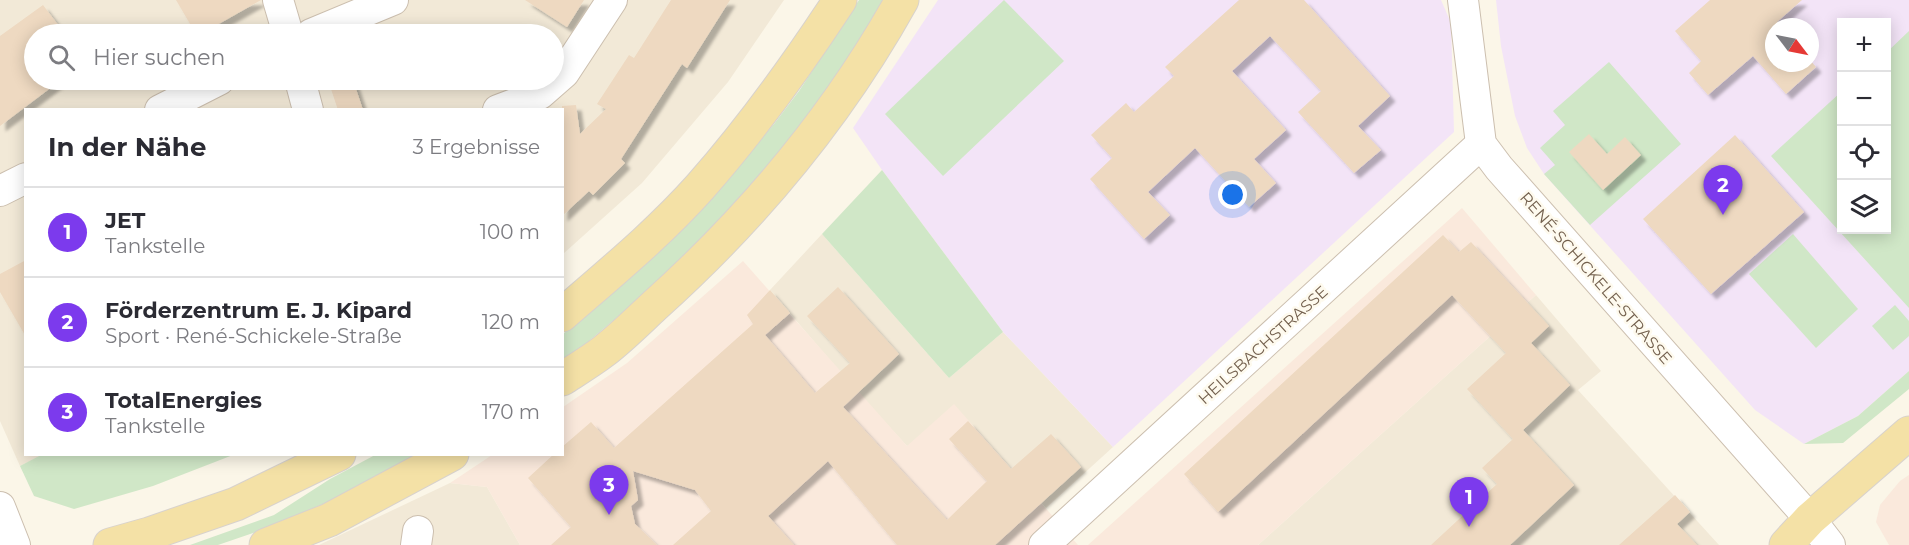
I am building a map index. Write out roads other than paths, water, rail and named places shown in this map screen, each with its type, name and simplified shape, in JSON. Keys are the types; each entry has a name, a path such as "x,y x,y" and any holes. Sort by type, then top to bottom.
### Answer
{"main road":[{"path":"564,313 652,236 699,189 746,134 789,77 840,0"},
{"path":"564,378 604,351 691,273 737,226 793,161 838,100 902,0"},
{"path":"1786,545 1810,519 1909,433"},
{"path":"110,545 236,504 335,456"},
{"path":"266,545 329,520 448,456"}],"street":[{"path":"278,0 285,24"},
{"path":"335,24 393,0"},
{"path":"564,73 612,0"},
{"name":"RENÉ-SCHICKELE-STRASSE","path":"1463,0 1481,144 1499,168 1810,519 1830,545"},
{"path":"164,108 199,90"},
{"path":"303,90 307,108"},
{"path":"503,108 540,94 545,90"},
{"name":"HEILSBACHSTRASSE","path":"1044,545 1481,144"},
{"path":"0,191 24,179"},
{"path":"0,507 15,545"}],"place":[{"name":"Förderzentrum E. J. Kipard","path":"1723,215"},
{"name":"TotalEnergies","path":"609,515"},
{"name":"JET","path":"1469,527"}]}
